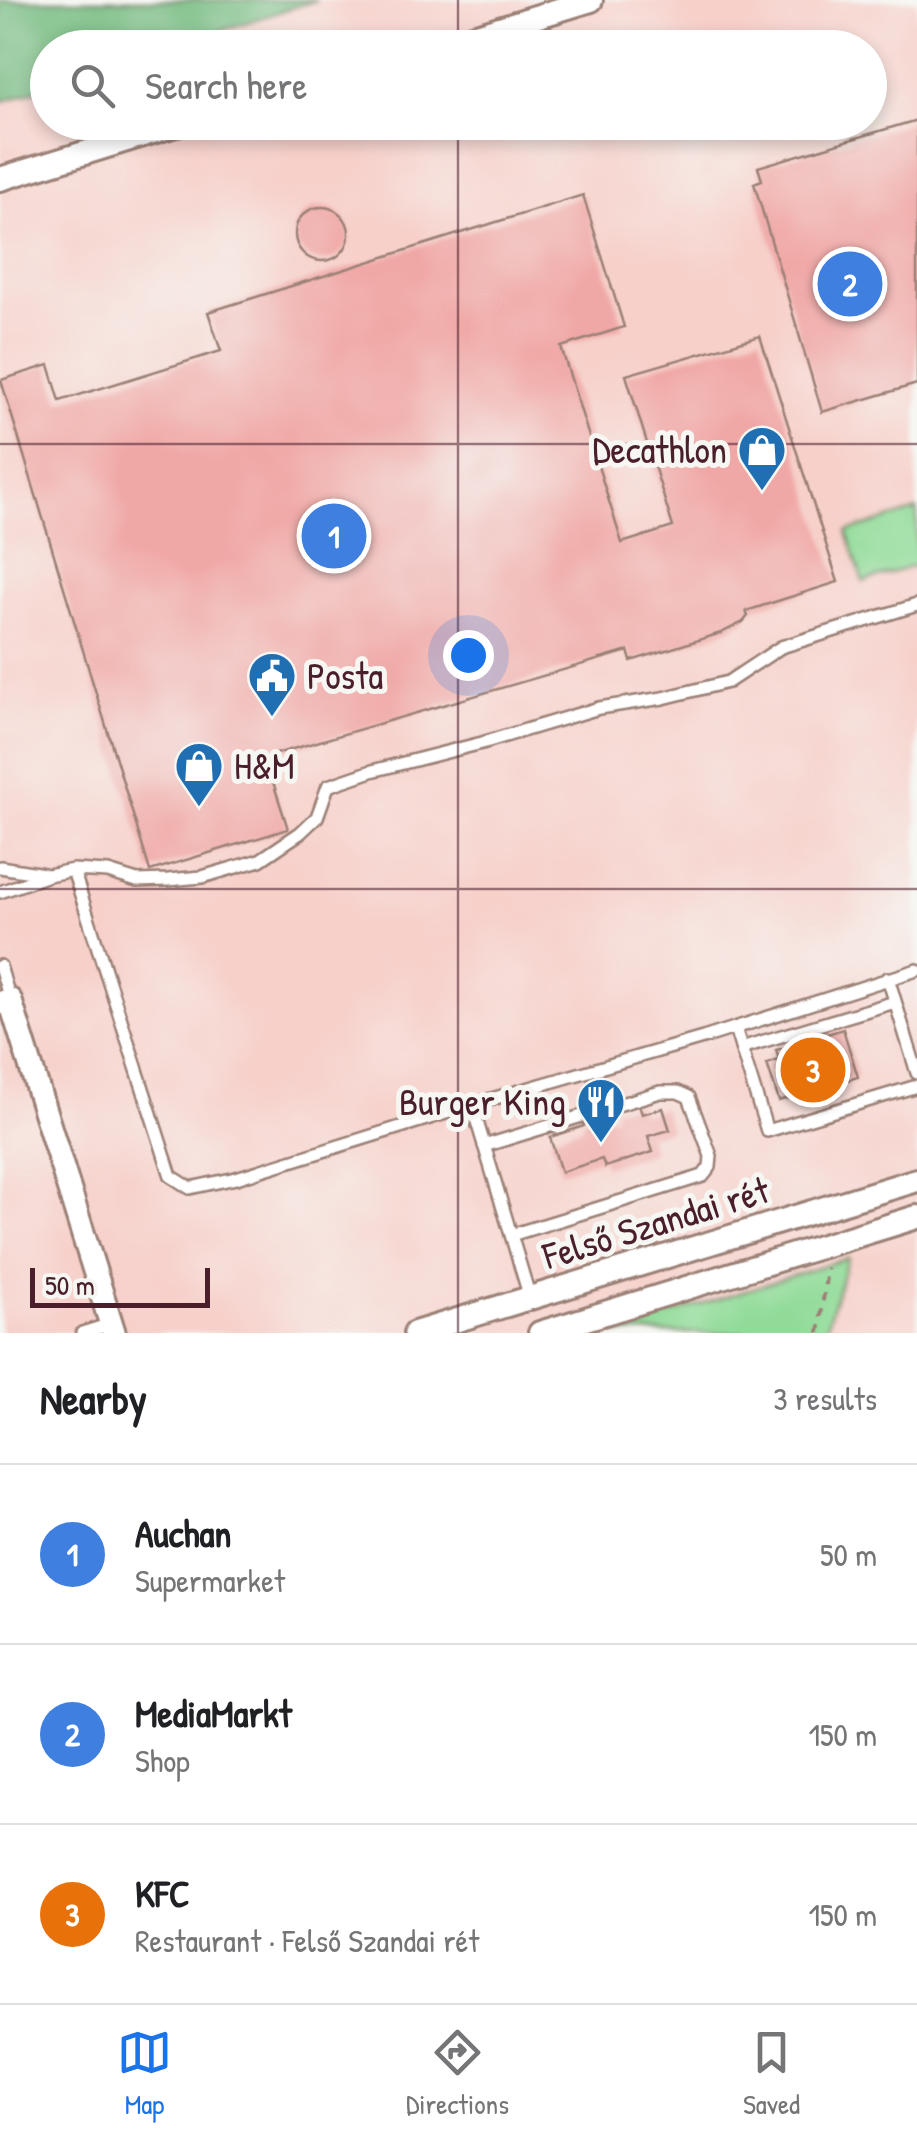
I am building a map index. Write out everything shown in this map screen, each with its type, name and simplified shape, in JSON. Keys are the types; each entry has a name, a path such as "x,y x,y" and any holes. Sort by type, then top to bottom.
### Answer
{"street":[{"path":"493,30 591,0"},
{"path":"0,179 126,140"},
{"path":"5,1002 112,1328"},
{"name":"Felső Szandai rét","path":"415,1333 917,1180"},
{"path":"540,1333 917,1217"}],"lane":[{"path":"0,892 72,870 108,872 137,880 168,880 202,877 260,860 317,817 328,786 600,708 728,682 781,646 917,605"},
{"path":"0,867 48,875"},
{"path":"72,870 171,1176 190,1188 250,1174 917,970"},
{"path":"0,966 5,1002"},
{"path":"888,978 917,1073"},
{"path":"742,1048 895,1002"},
{"path":"736,1028 767,1131 917,1086"},
{"path":"484,1146 660,1092 678,1092 689,1098 711,1156 710,1167 703,1176 511,1235"},
{"path":"472,1105 530,1298"},
{"path":"82,1333 112,1328"}],"path":[{"path":"819,1333 830,1244"}],"shaded area":[{"path":"317,0 917,0 917,1333 824,1333 847,1259 612,1333 0,1333 0,102 30,92 30,140 887,140 887,30 223,30"}],"green space":[{"path":"0,0 317,0 223,30 30,30 30,92 0,102"},
{"path":"917,510 917,565 863,582 847,532"},
{"path":"848,1258 824,1333 612,1333"}],"building":[{"path":"917,120 917,384 822,412 754,183 762,180 758,167 849,140 887,140 887,129"},
{"path":"583,195 624,327 561,347 622,543 673,527 626,375 760,336 838,582 746,611 748,616 743,622 721,633 631,661 628,651 265,757 288,829 150,871 1,380 49,365 60,401 221,351 208,312"},
{"path":"322,207 341,215 349,234 341,253 322,261 303,253 295,234 303,215"},
{"path":"843,1029 858,1077 779,1101 767,1064 779,1060 776,1050"},
{"name":"Burger King","path":"638,1102 642,1114 663,1108 670,1130 648,1136 653,1152 605,1167 602,1159 561,1172 550,1137 584,1126 581,1120 593,1116 595,1122"}],"place":[{"name":"MediaMarkt","path":"850,284"},
{"name":"Decathlon","path":"762,492"},
{"name":"Auchan","path":"334,536"},
{"name":"Posta","path":"272,718"},
{"name":"H&M","path":"199,808"},
{"name":"KFC","path":"813,1070"},
{"name":"Burger King","path":"601,1144"}]}
